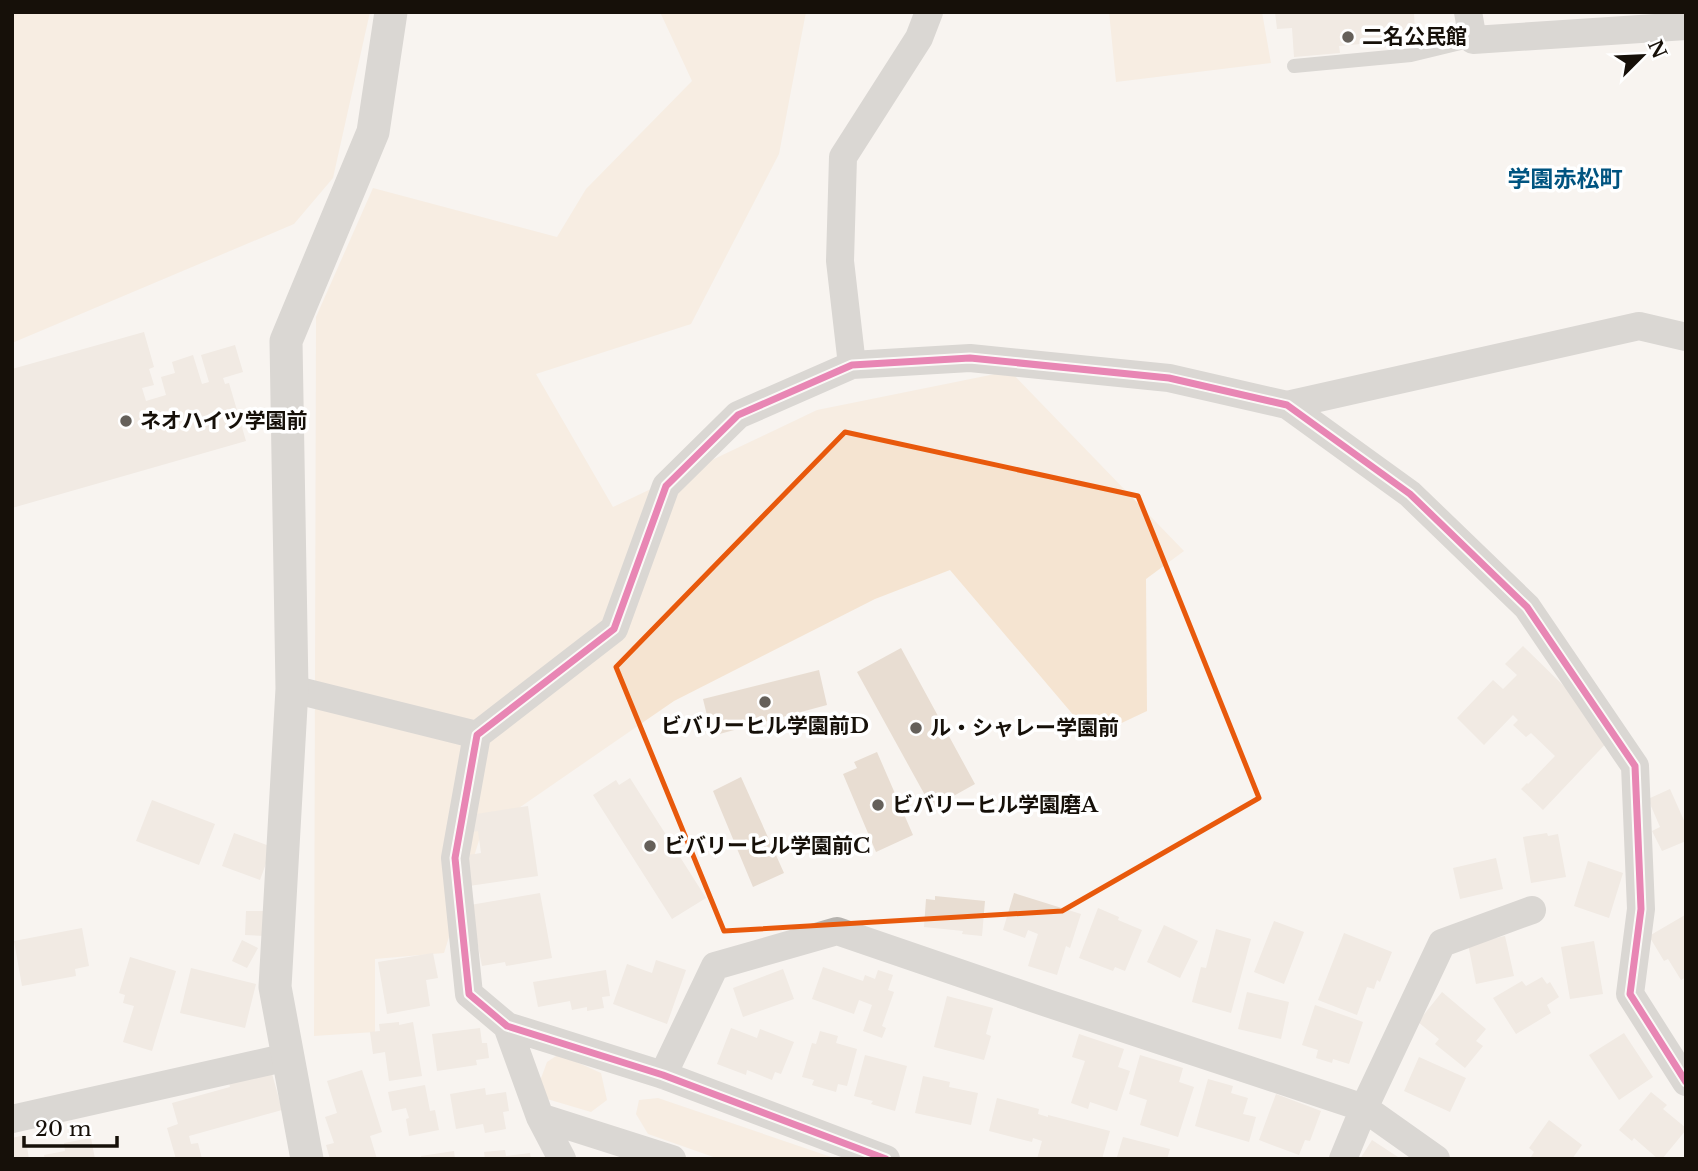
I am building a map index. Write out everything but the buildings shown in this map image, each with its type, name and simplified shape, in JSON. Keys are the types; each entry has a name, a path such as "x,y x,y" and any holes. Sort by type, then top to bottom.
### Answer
{"street":[{"path":"307,1159 275,987 292,689 286,341 373,132 391,12"},
{"path":"852,365 840,261 843,157 919,38 929,12"},
{"path":"1471,26 1686,26"},
{"path":"1287,405 1639,326 1686,337"},
{"path":"886,1159 663,1075 506,1026 469,994 455,858 477,735 614,629 666,486 738,415 852,365 970,358 1169,378 1287,405 1410,494 1527,607 1635,766 1641,909 1630,994 1686,1082"},
{"path":"292,689 477,735"},
{"path":"1343,1159 1364,1108 1442,943 1532,910"},
{"path":"663,1075 715,966 837,931 1364,1108 1436,1159"},
{"path":"506,1026 540,1117 562,1159"},
{"path":"12,1119 288,1057"},
{"path":"540,1117 671,1159"}],"lane":[{"path":"1294,66 1411,55 1471,26"}],"highlighted area":[{"path":"845,432 1138,496 1259,798 1062,911 724,931 616,667"}],"shaded area":[{"path":"12,12 370,12 333,178 294,224 12,343"},
{"path":"660,12 806,12 779,154 691,324 536,374 613,507 817,410 1010,371 1184,551 1146,579 1147,711 1092,737 950,570 875,599 674,701 481,834 444,953 375,959 375,1032 314,1036 316,317 373,188 557,237 586,189 692,81"},
{"path":"1109,12 1262,12 1271,63 1116,82"},
{"path":"559,1054 601,1073 607,1100 591,1112 547,1099 540,1081 547,1062"},
{"path":"658,1098 837,1159 719,1159 648,1134 636,1114 639,1100"}],"cycle path":[{"path":"886,1159 663,1075 507,1026 469,994 455,858 477,735 614,629 666,486 738,415 852,365 970,358 1169,378 1287,405 1410,494 1527,607 1635,766 1641,909 1630,994 1686,1082"}],"place":[{"name":"二名公民館","path":"1348,37"},
{"name":"ネオハイツ学園前","path":"126,421"},
{"name":"ビバリーヒル学園前D","path":"765,702"},
{"name":"ル・シャレー学園前","path":"916,728"},
{"name":"ビバリーヒル学園磨A","path":"878,805"},
{"name":"ビバリーヒル学園前C","path":"650,846"}],"district":[{"name":"学園赤松町","path":"1565,179"}]}
